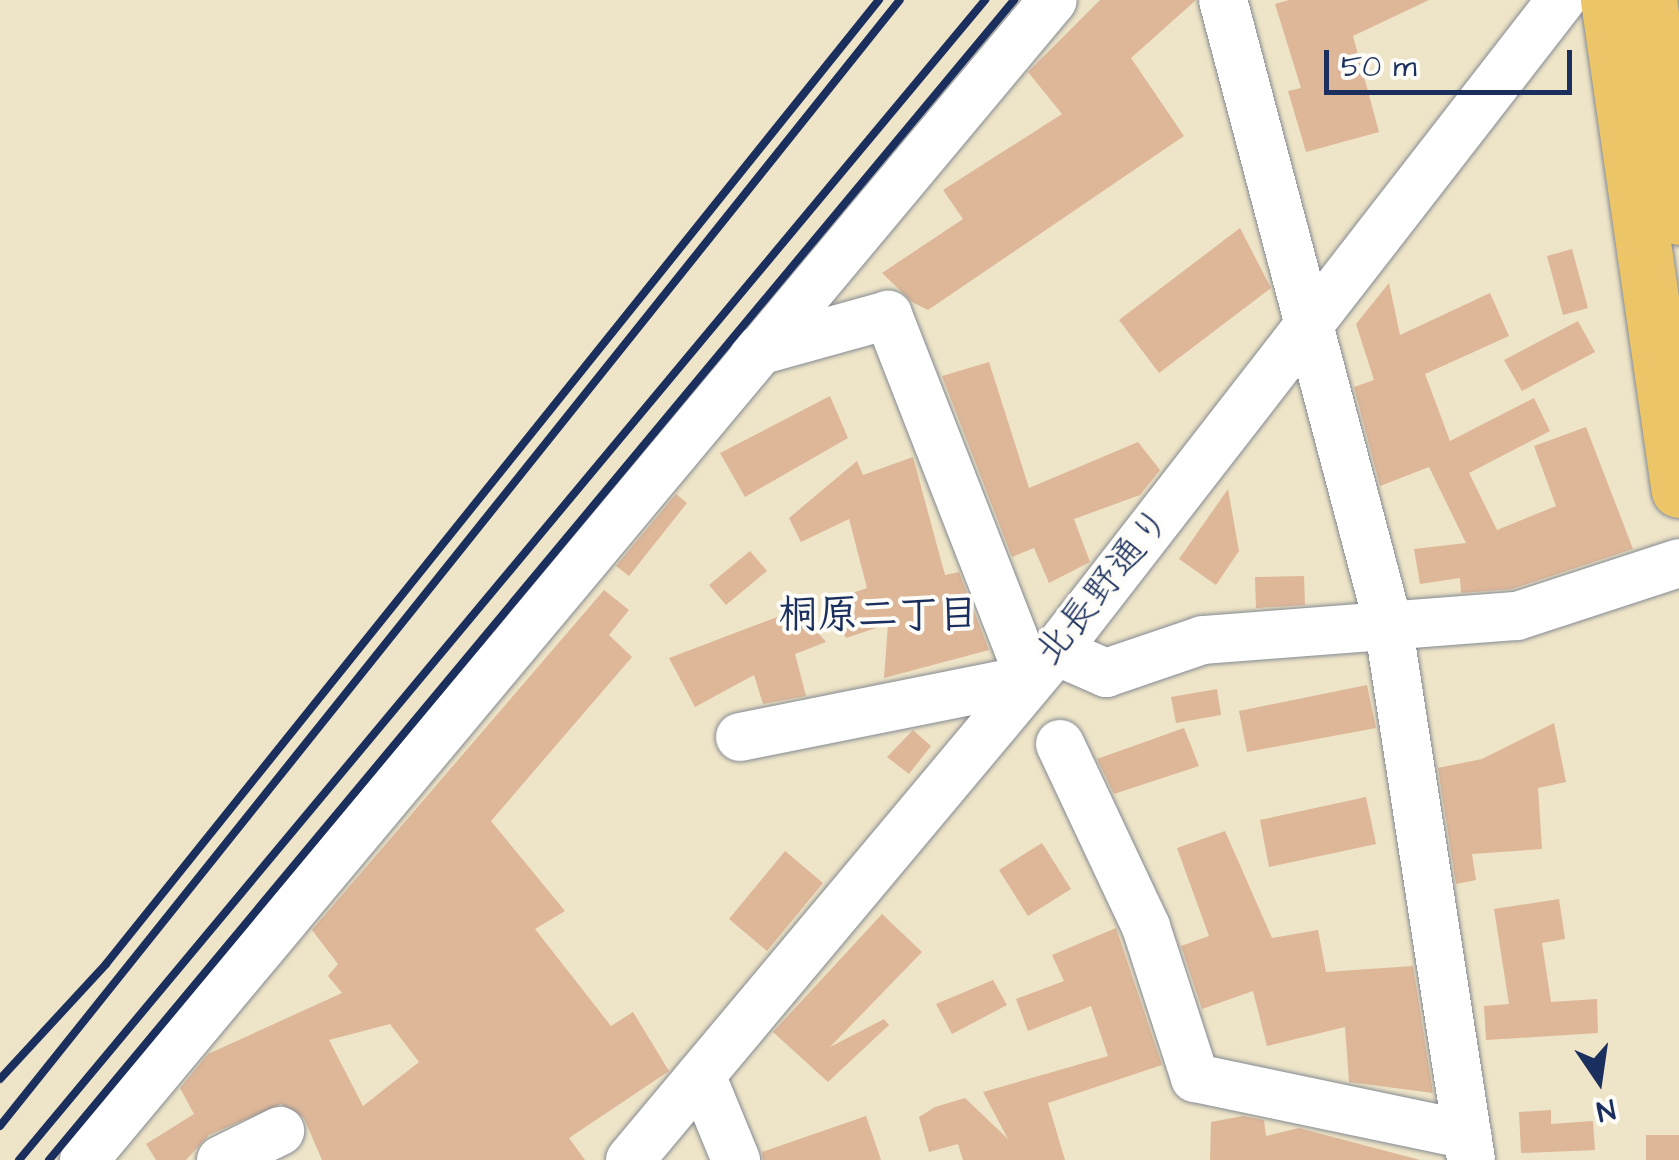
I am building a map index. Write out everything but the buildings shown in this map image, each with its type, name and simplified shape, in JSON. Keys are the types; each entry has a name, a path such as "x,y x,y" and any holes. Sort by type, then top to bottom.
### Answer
{"main road":[{"path":"1608,0 1679,490"},
{"path":"1649,0 1679,217"}],"street":[{"path":"84,1160 755,352 1053,0"},
{"path":"1060,744 1146,927 1195,1078 1469,1148 1388,624 1313,322 1222,0"},
{"name":"北長野通り","path":"630,1160 1043,665 1561,0"},
{"path":"755,352 888,315 1043,665"},
{"path":"740,737 1043,665 1106,673 1203,640 1516,616 1679,564"},
{"path":"701,1075 736,1160"},
{"path":"221,1160 271,1143"}],"railway":[{"path":"0,1079 106,964 879,0"},
{"path":"0,1126 900,0"},
{"path":"19,1160 985,0"},
{"path":"49,1160 1014,0"}],"district":[{"name":"桐原二丁目","path":"878,616"}]}
